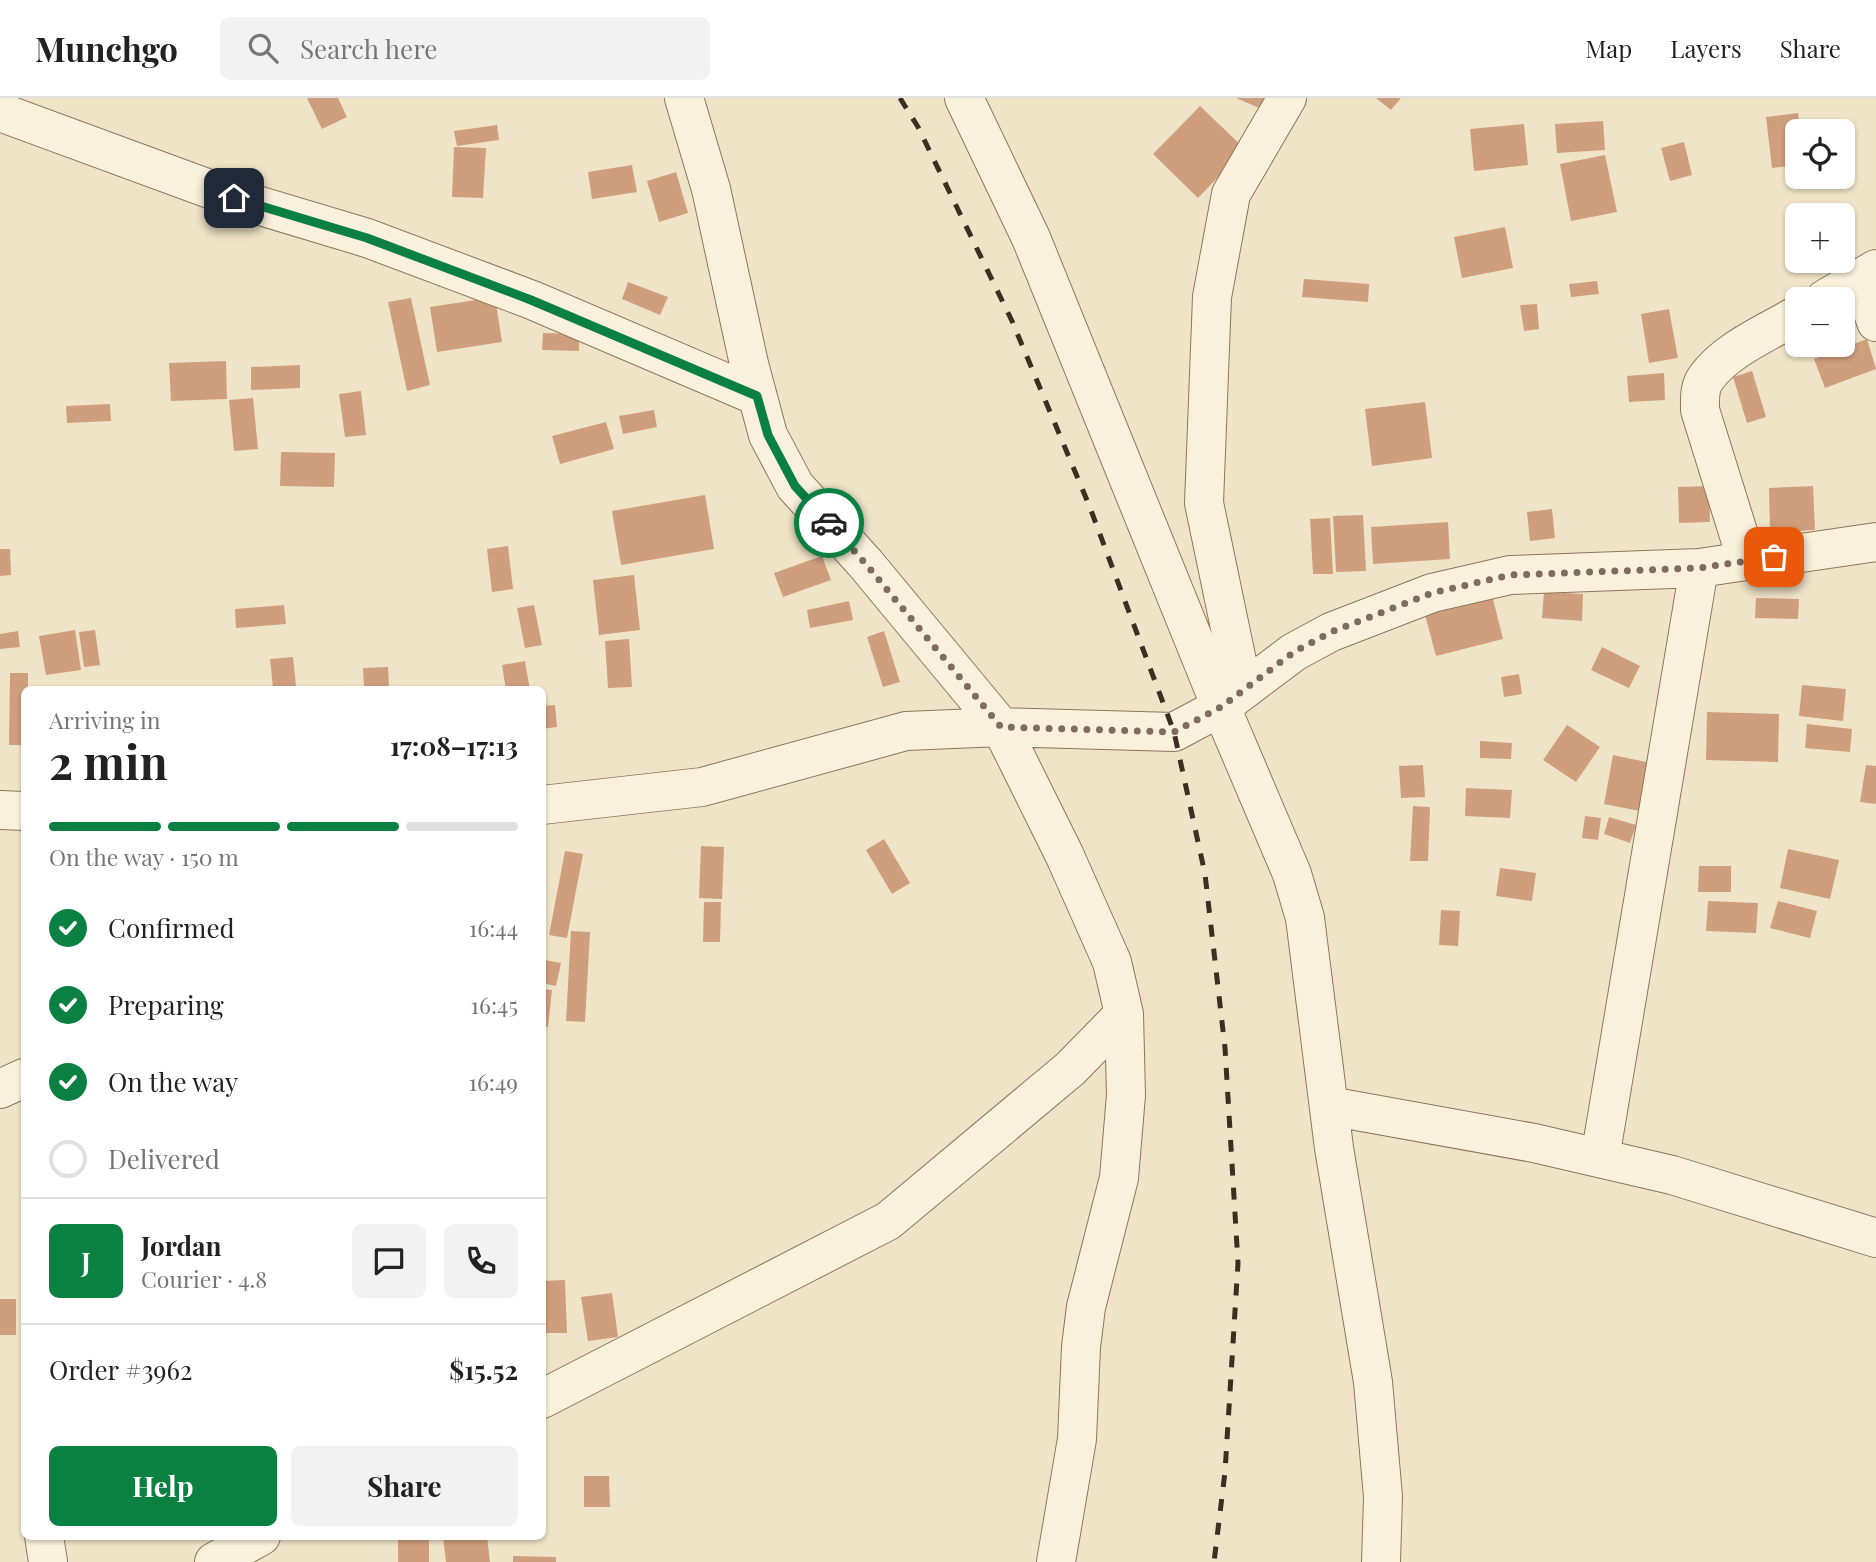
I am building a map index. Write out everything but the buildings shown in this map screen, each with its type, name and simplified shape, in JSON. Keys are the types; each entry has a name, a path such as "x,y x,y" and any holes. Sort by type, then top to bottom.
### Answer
{"street":[{"path":"684,98 711,189 768,435 795,486 865,563 1001,727 1064,854 1112,962 1124,1014 1126,1094 1119,1178 1086,1307 1081,1347 1077,1440 1056,1562"},
{"path":"964,98 1031,238 1232,699 1305,918 1334,1148 1373,1382 1383,1497 1381,1562"},
{"path":"1232,699 1203,503 1212,297 1231,194 1287,98"},
{"path":"0,112 234,198 393,247 531,300 757,396"},
{"path":"1845,287 1869,273 1876,322"},
{"path":"1747,561 1700,410 1700,390 1706,378 1731,354 1785,323"},
{"path":"546,805 702,787 906,731 1001,727 1174,732 1232,699 1294,652 1331,632 1432,593 1510,575 1699,568 1876,542"},
{"path":"1600,1158 1699,568"},
{"path":"0,810 21,811"},
{"path":"546,1397 888,1221 1070,1069 1124,1014"},
{"path":"0,1089 21,1079"},
{"path":"1329,1106 1534,1143 1672,1175 1876,1238"},
{"path":"45,1540 48,1562"},
{"path":"214,1562 254,1540"}],"railway":[{"path":"900,98 918,127 1012,321 1089,505 1174,732 1205,874 1225,1048 1238,1263 1225,1472 1214,1562"}],"way so far":[{"path":"829,523 1001,727 1110,731 1174,732 1221,707 1294,652 1331,632 1432,593 1510,575 1699,568 1774,557"}],"route":[{"path":"234,198 367,238 531,300 757,396 768,435 795,486 829,523"}]}
